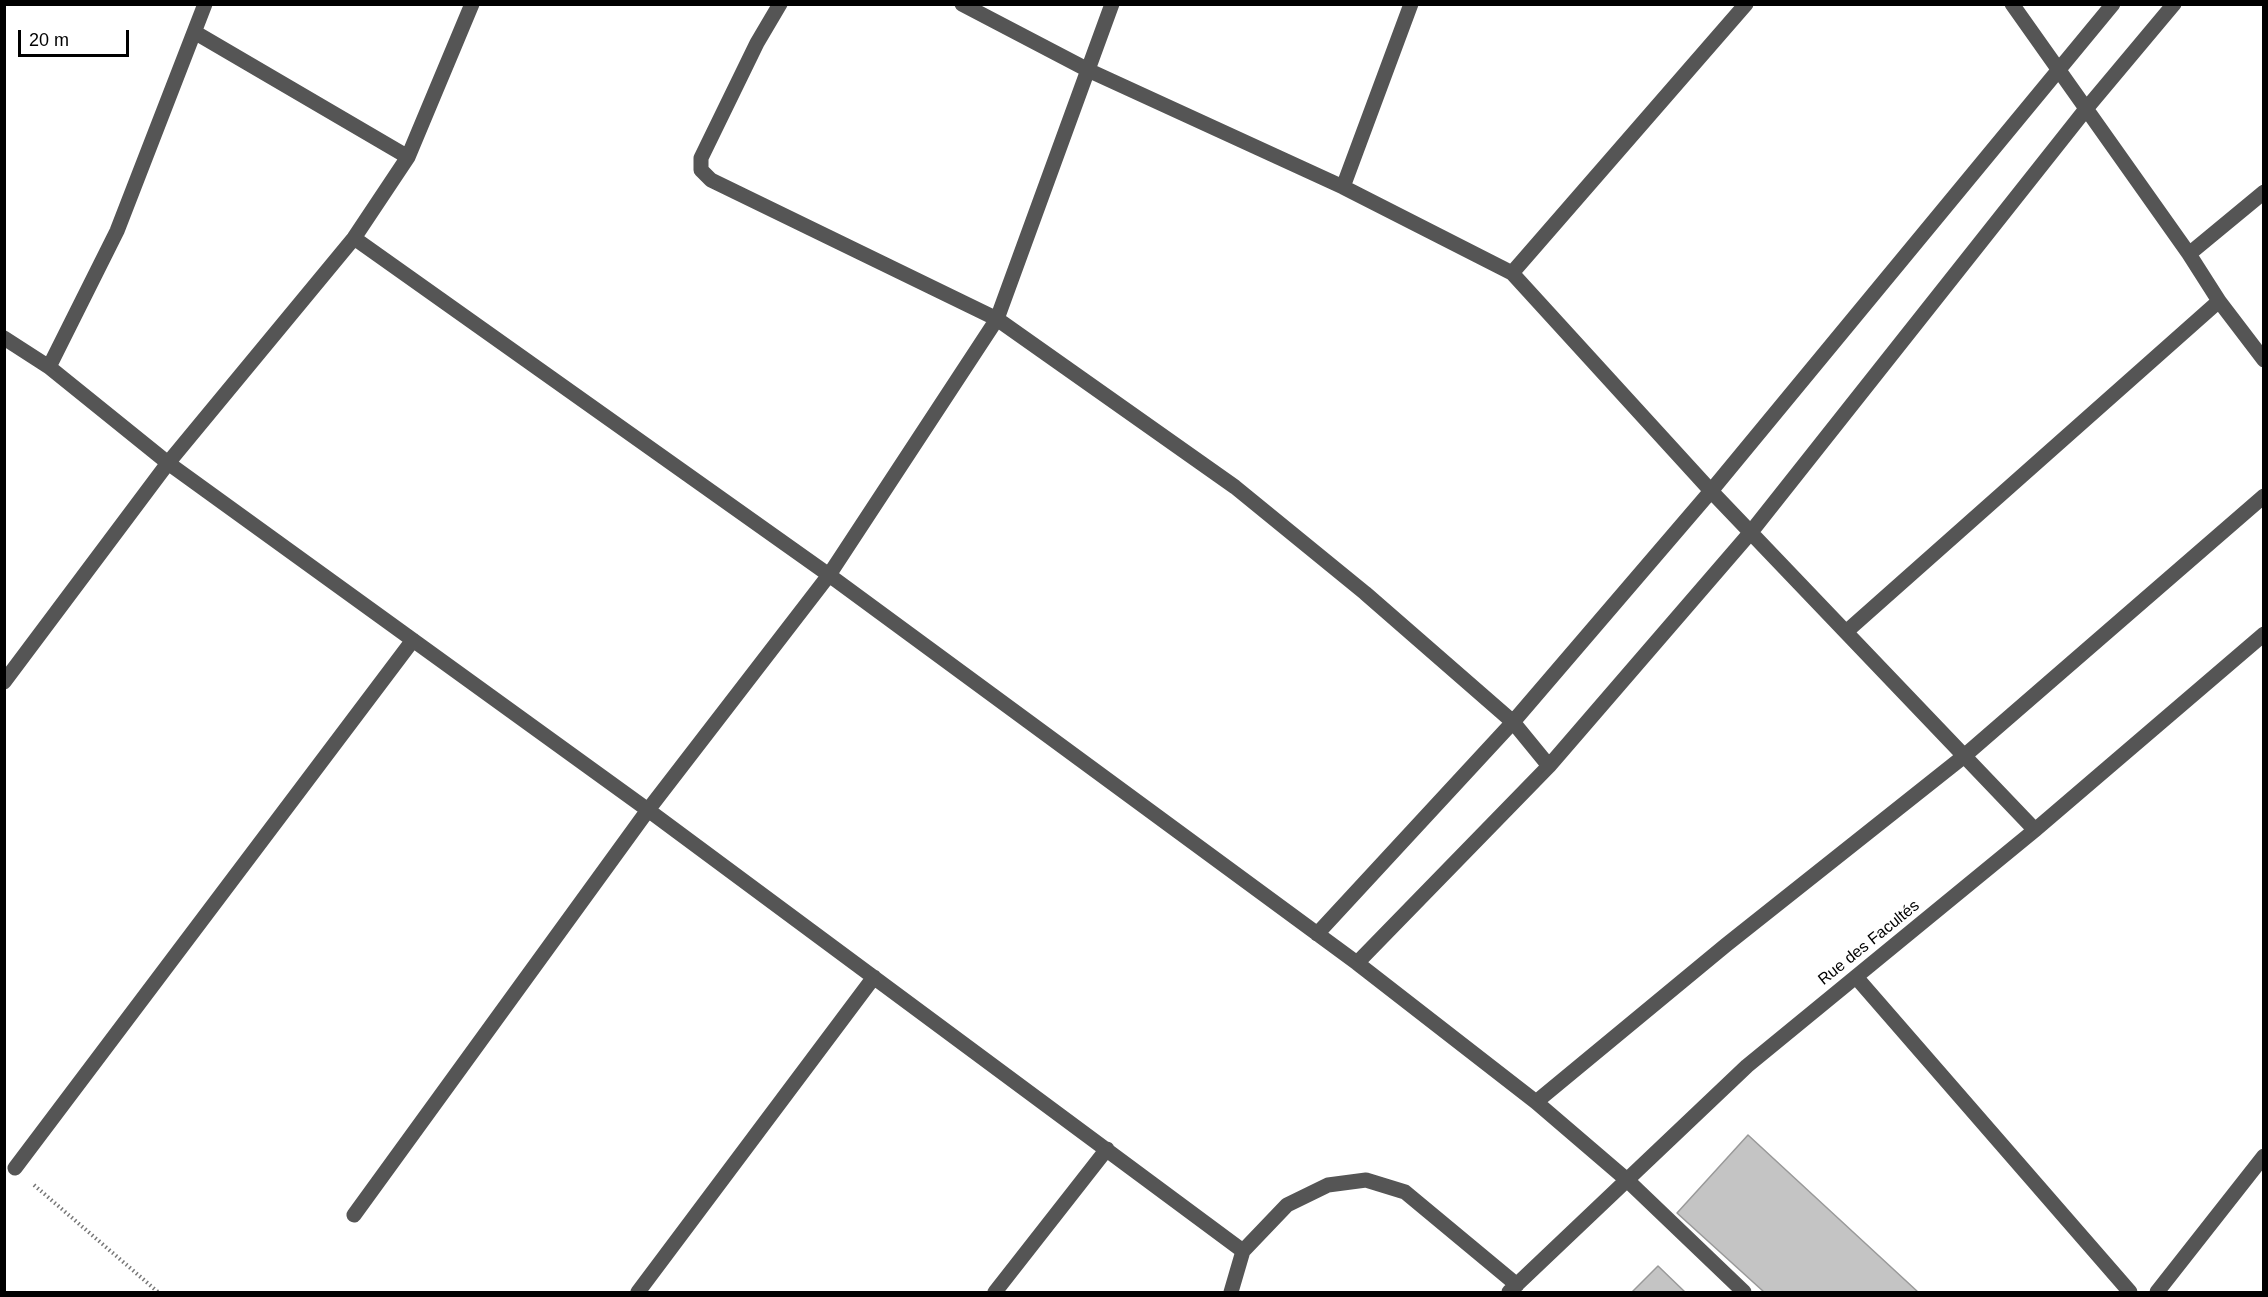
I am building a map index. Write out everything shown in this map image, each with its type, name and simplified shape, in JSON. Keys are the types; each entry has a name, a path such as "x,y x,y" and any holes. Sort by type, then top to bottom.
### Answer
{"street":[{"path":"49,367 117,231 196,33 205,4"},
{"path":"4,682 168,462 354,238 408,157 472,4"},
{"path":"780,4 756,43 701,158 701,170 711,180 997,319 1234,488 1365,592 1513,722 1549,766"},
{"path":"962,4 1090,71 1342,187 1512,273 1711,492 2035,830"},
{"path":"354,1215 648,810 829,575 997,319 1090,71 1112,4"},
{"path":"1342,187 1411,4"},
{"path":"1512,273 1746,4"},
{"path":"2012,4 2189,254 2219,301 2264,360"},
{"path":"1317,934 1513,722 1711,492 2113,4"},
{"path":"1357,963 1549,766 1751,532 2086,109 2174,4"},
{"path":"196,33 408,157"},
{"path":"2189,254 2264,192"},
{"path":"354,238 829,575 1357,963 1536,1102 1627,1180 1744,1293"},
{"path":"1846,631 2219,301"},
{"path":"4,338 49,367 168,462 648,810 1243,1251"},
{"path":"1536,1102 1726,945 1963,757 2264,496"},
{"name":"Rue des Facultés","path":"1513,1289 1747,1066 2035,830 2264,634"},
{"path":"15,1168 414,640"},
{"path":"638,1293 873,977"},
{"path":"1856,977 2130,1293"},
{"path":"995,1293 1107,1149"},
{"path":"2157,1293 2264,1156"},
{"path":"1231,1293 1243,1251 1287,1205 1328,1185 1366,1180 1405,1191 1513,1289"}],"path":[{"path":"15,1168 158,1293"}],"building":[{"path":"1748,1135 1918,1292 1764,1292 1677,1213"},
{"path":"1658,1266 1685,1292 1632,1292"}]}
